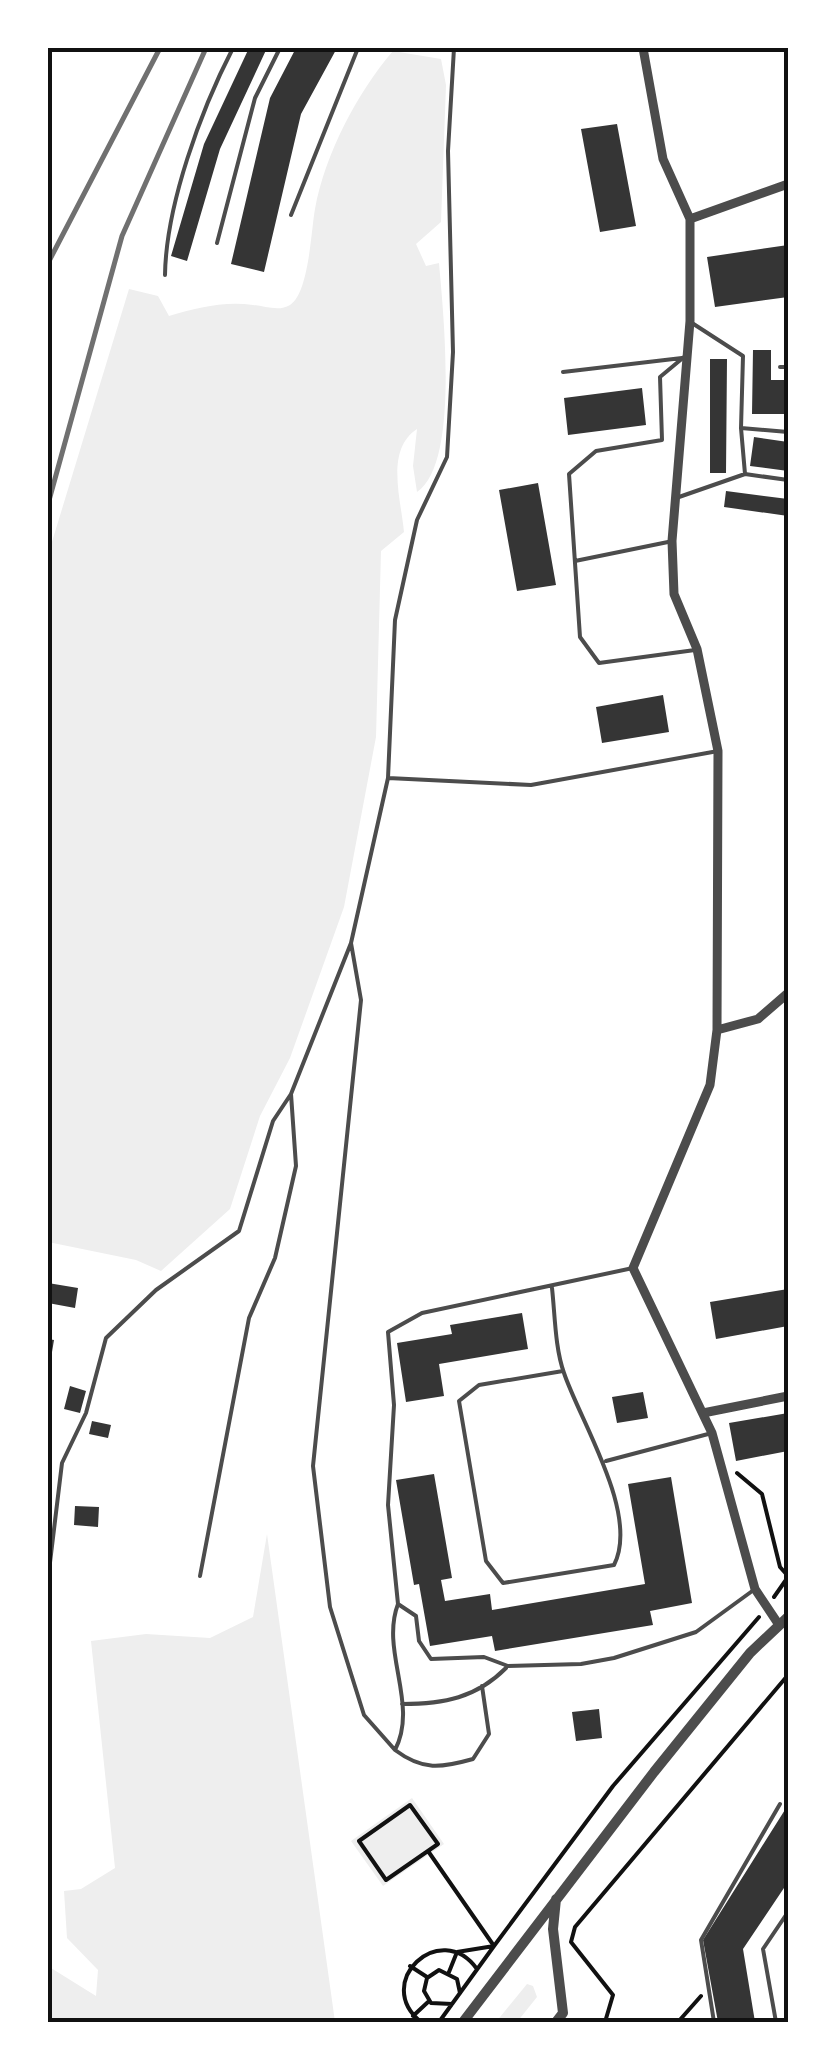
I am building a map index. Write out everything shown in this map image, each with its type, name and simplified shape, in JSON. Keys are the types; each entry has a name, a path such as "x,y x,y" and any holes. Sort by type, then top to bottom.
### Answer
{"street":[{"path":"462,2022 750,1653 784,1621 767,1608 755,1590 712,1433 633,1268 710,1084 717,1030 718,750 697,650 674,594 672,542 690,321 690,219 663,159 643,48"},
{"path":"690,219 788,184"},
{"path":"717,1030 758,1019 788,992"},
{"path":"703,1413 788,1396"},
{"path":"556,1898 552,1929 563,2013 556,2022"}],"lane":[{"path":"165,276 166,242 186,174 213,86 233,48"},
{"path":"218,242 255,98 280,48"},
{"path":"290,215 358,48"},
{"path":"48,1579 62,1464 86,1412 106,1338 156,1290 238,1231 273,1122 291,1094 351,943 388,778 395,620 418,520 446,458 454,352 448,152 454,48"},
{"path":"690,321 743,356 741,428 746,474"},
{"path":"563,372 684,358"},
{"path":"684,358 660,377 662,440 596,450 569,474 580,637 598,662 697,650"},
{"path":"780,367 788,368"},
{"path":"741,428 788,432"},
{"path":"678,497 746,474 788,480"},
{"path":"575,561 672,542"},
{"path":"388,778 530,785 718,750"},
{"path":"351,943 362,1000 313,1466 330,1607 364,1716 395,1750 412,1762 436,1769 474,1759 488,1734 482,1686"},
{"path":"200,1576 249,1318 275,1258 296,1166 291,1094"},
{"path":"395,1750 404,1733 390,1624 398,1604 388,1505 394,1405 388,1332 422,1313 633,1268"},
{"path":"552,1288 562,1371 606,1460 621,1550 614,1565 502,1583 486,1562 458,1400 479,1385 562,1371"},
{"path":"606,1460 712,1433"},
{"path":"398,1604 416,1616 419,1641 431,1658 484,1657 508,1666 582,1664 656,1648 696,1632 755,1590"},
{"path":"784,1621 788,1635"},
{"path":"402,1704 448,1704 508,1666"},
{"path":"714,2022 701,1940 780,1804"},
{"path":"776,2022 764,1949 788,1912"}],"path":[{"path":"439,2022 613,1786 767,1608 788,1576 780,1567 762,1494 735,1471"},
{"path":"605,2022 613,1995 571,1942 575,1927 788,1675"},
{"path":"410,1805 438,1844 428,1851 386,1880 359,1841 410,1805"},
{"path":"428,1851 494,1946"},
{"path":"421,2022 412,2018 403,1996 410,1966 436,1950 457,1952 494,1946"},
{"path":"457,1952 476,1969"},
{"path":"449,1972 457,1952"},
{"path":"410,1966 427,1978"},
{"path":"452,2004 438,2006 430,2001 424,1991 427,1978 439,1970 449,1972 458,1979 460,1993"},
{"path":"678,2022 696,2000"},
{"path":"412,2018 430,2001"}],"shaded area":[{"path":"393,51 441,59 446,85 441,222 416,244 426,266 439,263 446,385 439,451 430,476 417,492 413,466 417,429 407,438 398,462 404,532 381,551 376,737 344,907 290,1058 260,1116 230,1209 161,1271 136,1260 48,1242 48,555 129,289 158,296 169,316 221,305 290,305 305,275 326,167 355,105"},
{"path":"267,1534 335,2022 48,2022 48,1958 51,1968 96,1996 98,1970 67,1938 64,1891 81,1889 115,1868 91,1641 146,1634 210,1638 253,1617"},
{"path":"412,1798 444,1844 383,1886 351,1841"},
{"path":"527,1984 533,1986 537,1997 517,2022 496,2022"}],"building":[{"path":"249,48 267,48 220,149 187,261 171,256 204,144"},
{"path":"296,48 337,48 301,114 264,272 231,264 270,98"},
{"path":"617,124 636,226 600,232 581,129"},
{"path":"788,245 788,297 715,307 707,257"},
{"path":"753,350 771,350 771,380 788,380 788,414 752,414"},
{"path":"710,359 727,359 726,473 710,473"},
{"path":"642,388 646,425 568,435 564,398"},
{"path":"754,437 788,442 788,471 750,466"},
{"path":"538,483 556,585 517,591 499,490"},
{"path":"726,491 788,499 788,516 724,507"},
{"path":"663,695 669,732 602,743 596,707"},
{"path":"48,1283 78,1288 75,1308 48,1303"},
{"path":"788,1289 788,1326 716,1339 710,1302"},
{"path":"522,1313 528,1349 439,1364 444,1396 406,1402 397,1343 452,1334 450,1325"},
{"path":"48,1339 54,1340 50,1364 48,1364"},
{"path":"70,1386 86,1391 80,1413 64,1409"},
{"path":"643,1392 648,1418 617,1423 612,1397"},
{"path":"788,1413 788,1451 736,1461 729,1423"},
{"path":"92,1421 111,1425 108,1438 89,1434"},
{"path":"434,1474 452,1578 441,1580 445,1601 490,1594 492,1610 645,1584 628,1484 671,1477 692,1603 650,1611 653,1625 495,1651 492,1636 430,1646 419,1584 414,1585 396,1480"},
{"path":"75,1506 99,1507 98,1527 74,1525"},
{"path":"599,1709 602,1738 576,1741 572,1712"},
{"path":"788,1805 788,1882 743,1949 755,2022 718,2022 703,1940"}],"railway":[{"path":"48,263 160,48"},
{"path":"48,504 122,236 206,48"}]}
